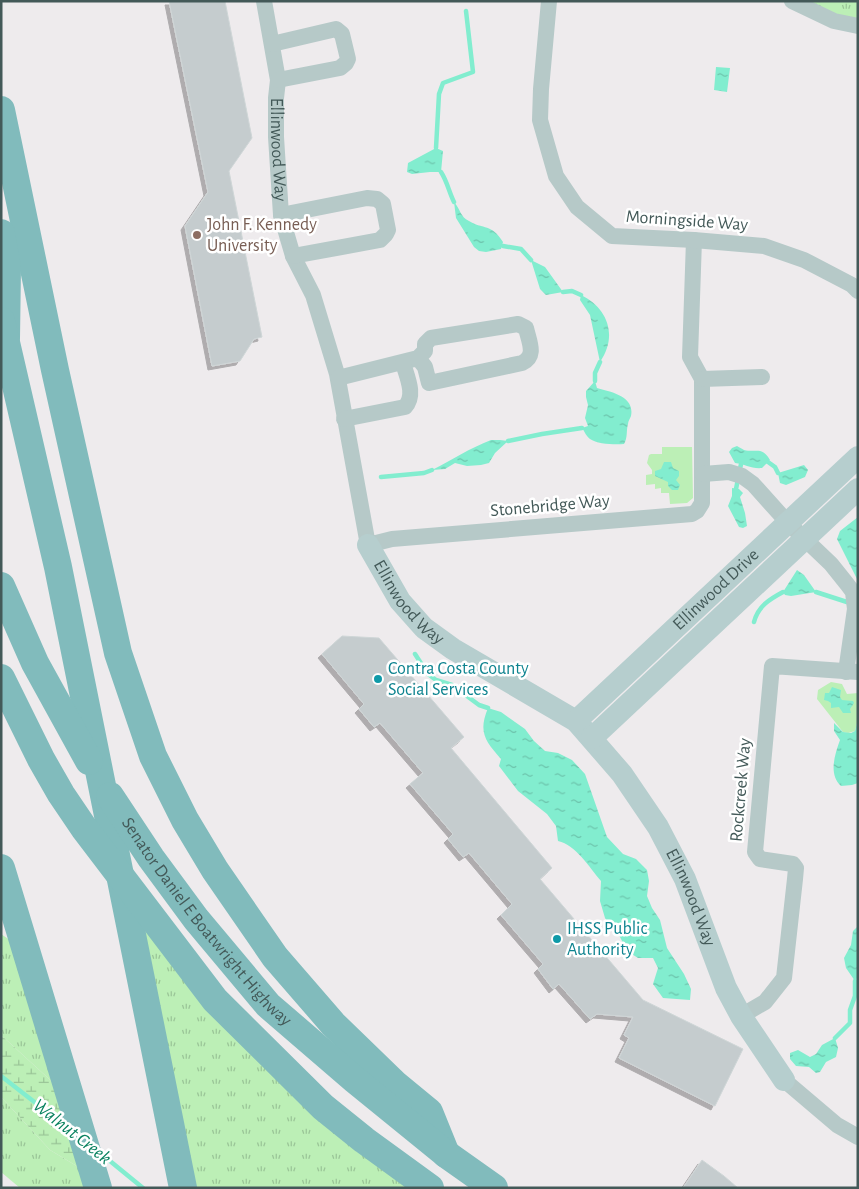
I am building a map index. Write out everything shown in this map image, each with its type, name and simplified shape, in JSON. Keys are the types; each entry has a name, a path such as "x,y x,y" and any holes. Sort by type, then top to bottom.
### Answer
{"highway":[{"path":"1,110 55,370 118,654 153,756 184,820 215,870 275,957 333,1024 395,1084 429,1112 446,1154"},
{"path":"1,233 8,267 4,329 58,567 183,1188"},
{"name":"Senator Daniel E Boatwright Highway","path":"1,586 35,662 118,810 196,919 268,1005 355,1080 446,1154 494,1188"},
{"path":"1,678 41,759 61,794 84,828 216,1000 323,1107 364,1140 430,1188"},
{"path":"1,868 98,1188"}],"street":[{"name":"Ellinwood Way","path":"264,1 278,80 276,127 281,215 293,256 314,295 338,378 368,546 400,601 424,628 452,649 576,721 622,774 658,827 686,879 726,988 741,1016 784,1080 838,1125 858,1137"},
{"name":"Morningside Way","path":"549,1 540,120 556,176 577,207 612,236 764,246 804,260 852,285 858,291"},
{"path":"792,1 834,21 858,26"},
{"path":"272,44 336,29 342,34 348,59 340,68 278,80"},
{"path":"281,215 367,198 377,199 383,204 388,230 380,240 293,256"},
{"name":"Stonebridge Way","path":"368,546 392,539 692,514 698,511 702,503 702,379 690,356 694,240"},
{"path":"338,378 411,361 424,350 425,344 431,338 518,324 526,328 531,355 529,360 522,364 428,383 425,366 411,361"},
{"path":"344,419 405,407 409,402 410,395 411,361"},
{"path":"702,379 762,377"},
{"name":"Ellinwood Drive","path":"576,721 858,457"},
{"path":"702,474 729,472 742,476 832,564 853,592 855,610 852,672"},
{"name":"Ellinwood Drive","path":"592,738 858,489"},
{"name":"Rockcreek Way","path":"741,1016 764,1002 784,978 796,874 796,868 792,864 760,859 755,852 772,666 852,672"}],"green space":[{"path":"792,1 858,1 858,26"},
{"path":"662,447 692,447 693,498 687,503 670,504 669,493 661,493 661,488 655,489 655,484 646,485 646,475 652,474 652,470 647,463 649,455 662,454"},
{"path":"831,682 842,684 847,694 858,693 858,719 855,731 843,732 817,699 818,690"},
{"path":"135,895 215,1000 430,1188 183,1188"},
{"path":"1,934 26,951 71,1099 1,1035"},
{"path":"1,1035 71,1099 95,1177 50,1150 1,1097"},
{"path":"1,1097 50,1150 95,1177 98,1188 20,1188 1,1172"}],"water":[{"path":"716,67 730,68 727,92 714,90"},
{"path":"436,148 443,151 441,172 412,174 407,172 408,163"},
{"path":"454,202 466,219 474,224 491,229 499,236 503,242 501,249 486,252 479,251 474,247 456,218"},
{"path":"531,260 545,267 563,292 546,295 540,289"},
{"path":"581,295 598,307 604,315 607,324 608,342 600,362 590,315 580,300"},
{"path":"595,381 597,388 621,396 629,404 631,416 624,444 606,444 593,441 587,437 582,428 588,426 585,418 588,405 586,391"},
{"path":"491,440 508,441 495,453 489,463 467,466 455,463 445,469 432,470 468,450"},
{"path":"737,446 744,450 761,451 770,460 762,468 735,463 729,452"},
{"path":"664,462 671,462 673,468 679,471 679,476 676,480 680,485 678,490 672,490 668,486 668,482 655,476 655,471 661,469"},
{"path":"804,465 808,470 805,477 786,485 780,483 778,473"},
{"path":"732,488 739,489 743,493 740,497 747,526 743,528 739,527 728,506 732,496"},
{"path":"858,517 858,581 837,539 840,531"},
{"path":"797,570 804,575 816,592 791,596 785,595 783,592"},
{"path":"832,687 841,690 840,697 842,700 853,701 854,703 850,709 851,713 843,713 839,707 831,708 831,703 824,700 825,693 829,693"},
{"path":"488,708 501,712 525,729 545,751 558,753 572,760 585,774 607,837 623,854 636,859 647,870 649,881 647,896 660,920 667,948 684,974 691,989 690,1000 663,998 653,984 658,968 653,958 638,958 627,951 619,935 611,928 605,918 600,901 601,881 571,847 558,841 556,826 547,814 518,791 499,766 501,759 485,736 484,724"},
{"path":"858,719 858,783 841,786 837,781 834,770 840,740 834,731 834,723 843,732 851,733 855,731"},
{"path":"858,926 858,977 855,981 846,968 844,958 851,945 853,931"},
{"path":"835,1038 838,1048 836,1057 826,1062 820,1072 816,1073 809,1067 796,1066 790,1059 790,1053 798,1050 810,1057 816,1054 822,1045"}],"building":[{"name":"John F. Kennedy University","path":"169,1 225,1 252,138 229,171 262,337 254,339 240,361 212,366 185,226 208,192"},
{"path":"342,636 379,638 464,737 451,748 552,868 540,879 643,1000 743,1049 715,1106 619,1058 629,1038 624,1035 633,1017 597,1014 590,1019 559,984 553,989 538,969 543,964 501,915 512,904 469,853 463,857 448,839 453,834 410,784 423,773 380,723 374,727 359,709 364,704 322,654"},
{"path":"702,1160 724,1176 738,1188 683,1188"}],"waterway":[{"path":"436,148 439,94 443,83 473,72 466,11"},
{"path":"441,172 454,202"},
{"path":"503,246 521,249 531,260"},
{"path":"563,292 572,291 581,295"},
{"path":"595,381 595,373 600,362"},
{"path":"508,441 582,428"},
{"path":"768,462 775,467 778,473"},
{"path":"736,489 741,464"},
{"path":"381,477 424,473 432,470"},
{"path":"754,622 762,607 769,600 783,592"},
{"path":"816,592 850,603"},
{"path":"415,654 428,674 436,680 452,685 479,705 488,708"},
{"path":"835,1038 850,1023 850,1010 855,996 855,981"},
{"name":"Walnut Creek","path":"1,1076 69,1129"},
{"name":"Walnut Creek","path":"99,1152 143,1188"}],"place":[{"name":"John F. Kennedy University","path":"197,235"},
{"name":"Contra Costa County Social Services","path":"378,679"},
{"name":"IHSS Public Authority","path":"557,939"}]}
